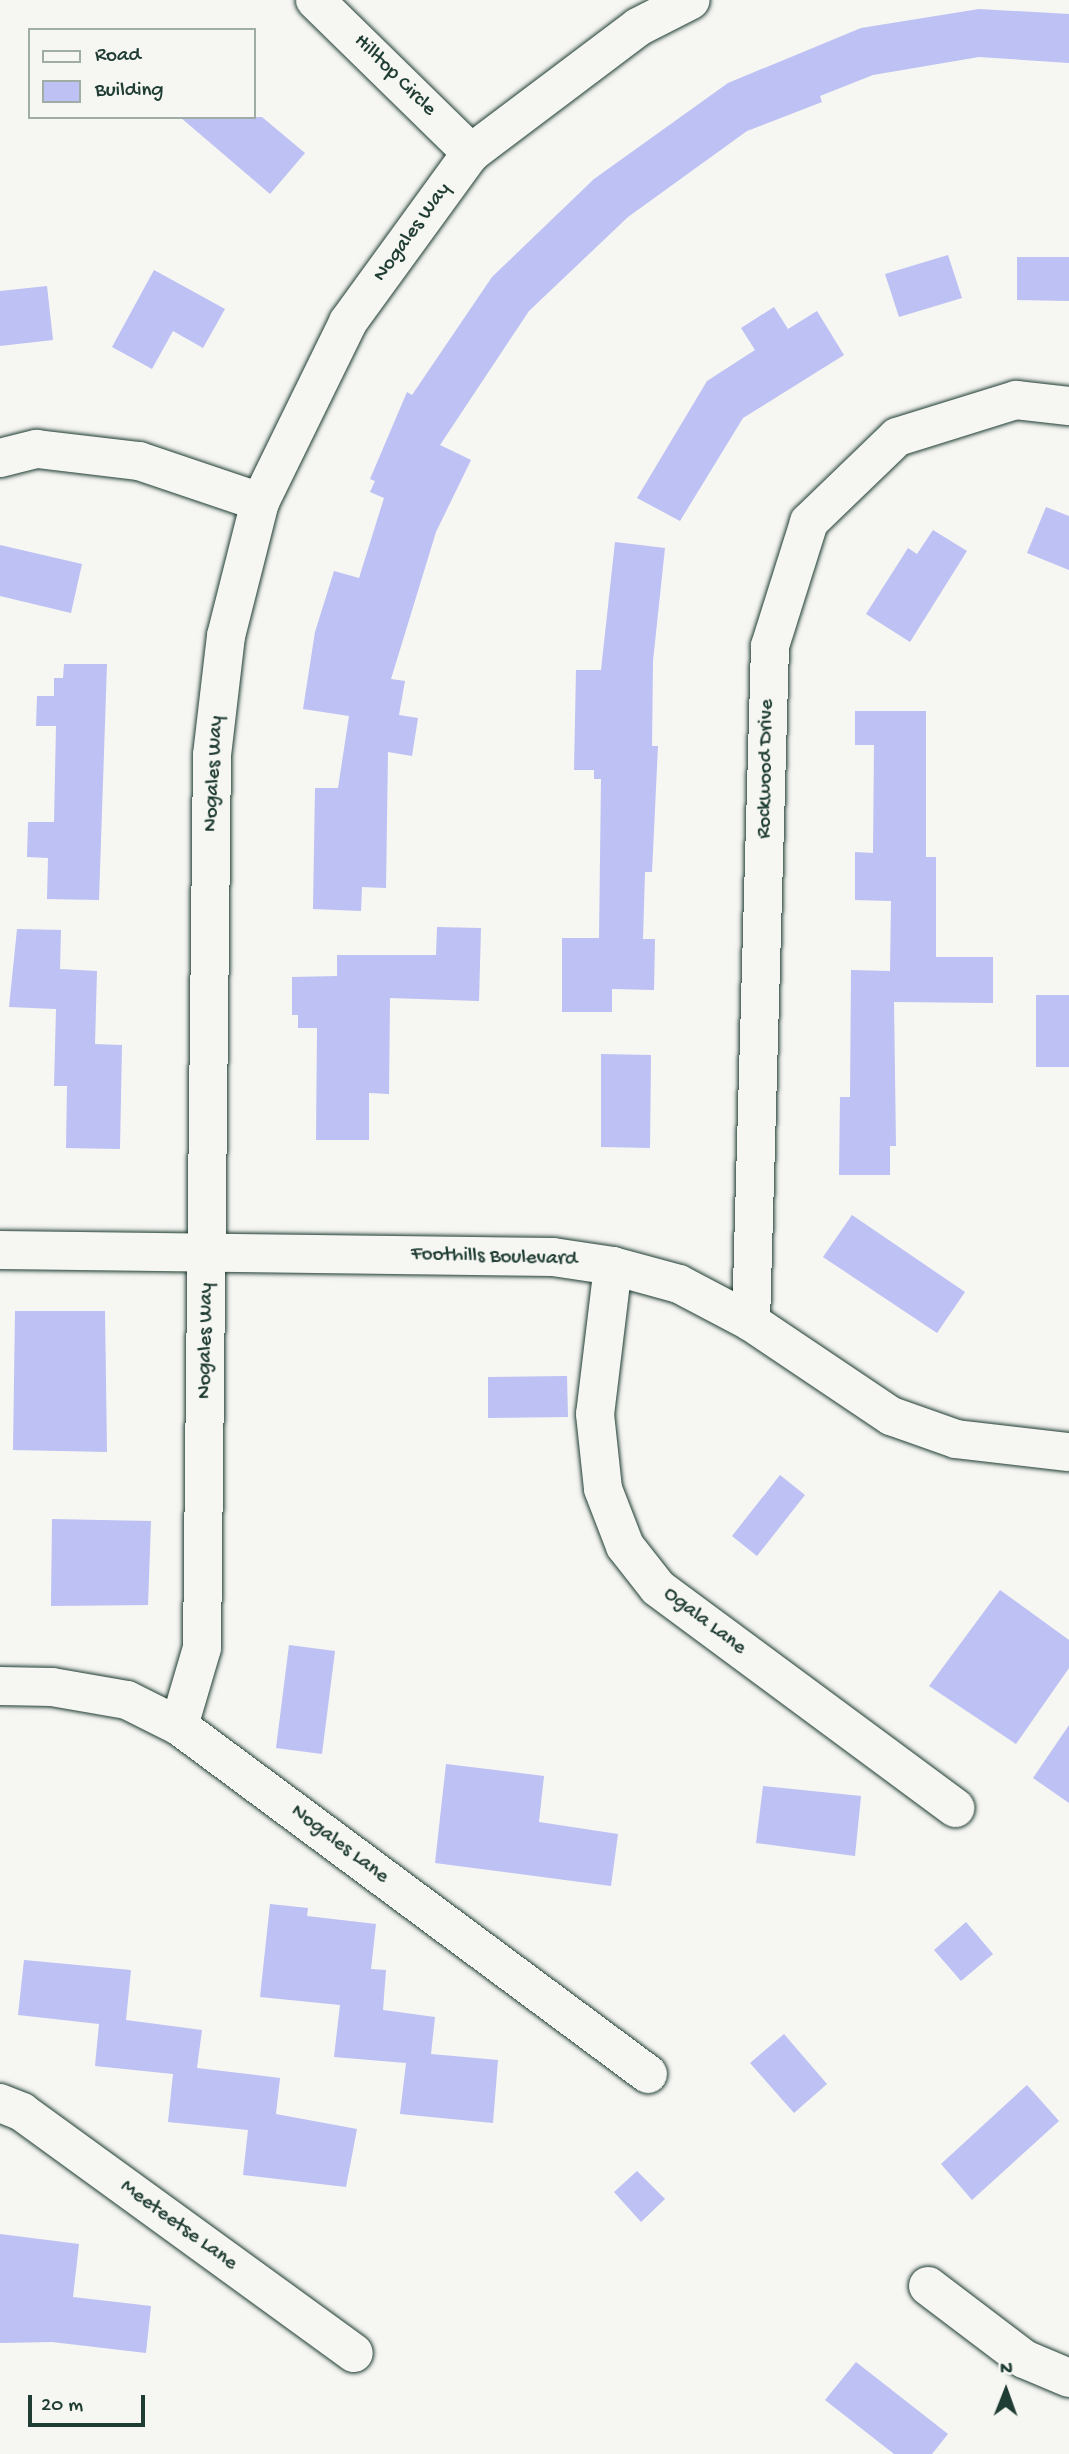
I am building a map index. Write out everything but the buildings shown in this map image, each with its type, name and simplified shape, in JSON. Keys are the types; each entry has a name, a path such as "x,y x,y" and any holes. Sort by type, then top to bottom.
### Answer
{"street":[{"name":"Hilltop Circle","path":"315,0 471,153"},
{"name":"Nogales Way","path":"179,1726 202,1648 212,755 226,636 260,502 348,322 471,153 638,27 691,0"},
{"name":"Rockwood Drive","path":"751,1322 770,646 809,523 897,437 1016,400 1069,406"},
{"path":"0,458 37,449 139,461 260,502"},
{"name":"Foothills Boulevard","path":"0,1250 553,1257 612,1266 679,1284 751,1322 891,1416 956,1439 1069,1452"},
{"name":"Ogala Lane","path":"612,1266 595,1414 603,1489 625,1546 658,1588 955,1808"},
{"name":"Nogales Lane","path":"0,1686 52,1687 127,1700 179,1726 648,2074"},
{"name":"Meeteetse Lane","path":"0,2103 22,2112 354,2353"},
{"path":"928,2286 1024,2359 1069,2378"}]}
